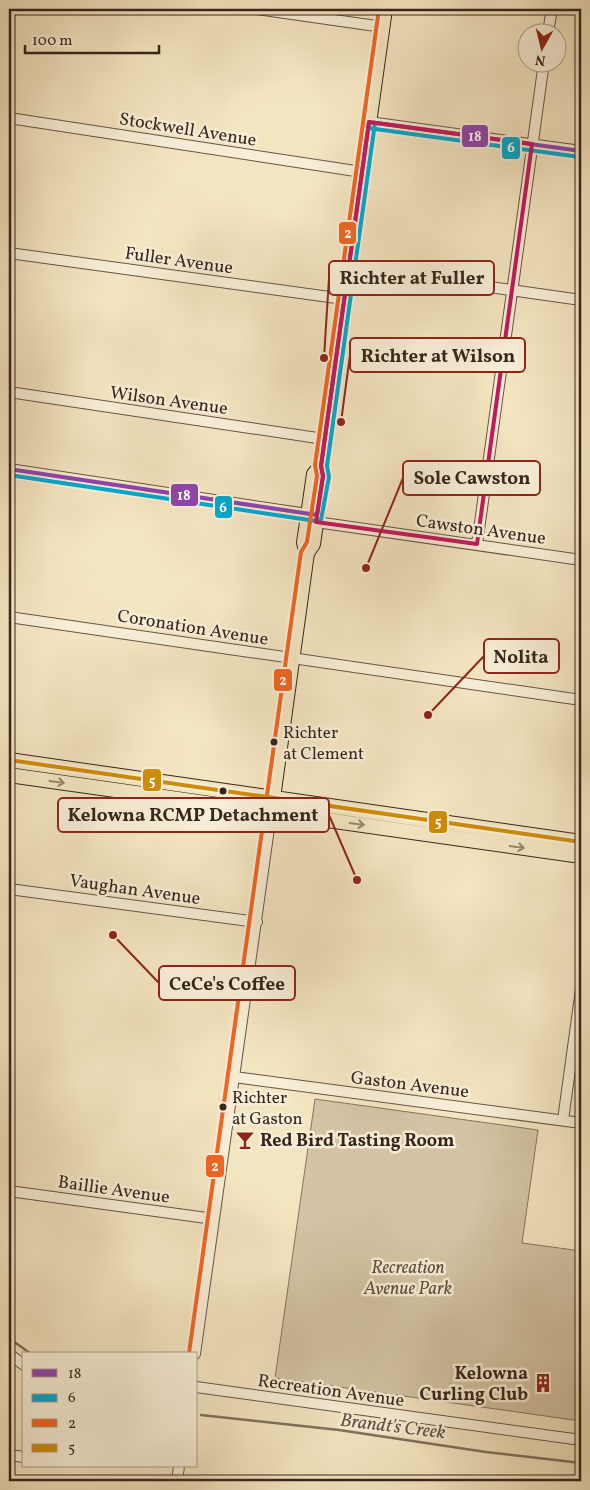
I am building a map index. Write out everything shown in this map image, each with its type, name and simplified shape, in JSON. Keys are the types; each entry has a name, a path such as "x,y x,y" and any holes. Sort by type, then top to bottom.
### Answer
{"main road":[{"path":"273,805 307,553 313,544 314,517 323,476 321,466 324,439 385,9"},
{"path":"9,760 581,856"},
{"path":"9,775 581,842"}],"street":[{"path":"257,9 383,27"},
{"path":"550,22 552,9"},
{"path":"477,544 514,290 543,72"},
{"name":"Stockwell Avenue","path":"9,118 362,172"},
{"path":"369,122 581,151"},
{"name":"Fuller Avenue","path":"9,253 344,299"},
{"path":"349,267 581,300"},
{"name":"Wilson Avenue","path":"9,392 324,439"},
{"name":"Cawston Avenue","path":"9,469 581,560"},
{"name":"Coronation Avenue","path":"9,617 581,700"},
{"path":"195,1352 273,805"},
{"name":"Vaughan Avenue","path":"9,889 256,922"},
{"path":"563,1120 581,989"},
{"name":"Gaston Avenue","path":"234,1077 581,1122"},
{"name":"Baillie Avenue","path":"9,1191 214,1219"},
{"path":"9,1354 22,1364"},
{"name":"Recreation Avenue","path":"198,1388 581,1440"},
{"path":"9,1455 22,1457"},
{"path":"177,1481 179,1468"}],"highlighted area":[{"path":"369,122 532,144 477,544 316,522 323,476 321,466"}],"green space":[{"name":"Recreation Avenue Park","path":"315,1099 538,1130 522,1243 581,1251 581,1421 275,1378"}],"waterway":[{"name":"Brandt's Creek","path":"9,1338 28,1352"},
{"name":"Brandt's Creek","path":"201,1415 339,1430 486,1452 581,1463"}],"transit line":[{"name":"2","path":"189,1352 301,552 307,542 317,476 315,465 379,9"},
{"name":"18","path":"369,122 581,151"},
{"name":"18","path":"9,469 317,515 323,476 321,466 369,122"},
{"name":"6","path":"9,475 316,521 321,520 329,477 327,466 375,123"},
{"name":"6","path":"368,128 580,157"},
{"name":"5","path":"9,760 581,842"}],"place":[{"name":"Richter at Fuller","path":"324,358"},
{"name":"Richter at Wilson","path":"341,422"},
{"name":"Sole Cawston","path":"366,568"},
{"name":"Nolita","path":"428,715"},
{"name":"Richter at Clement","path":"274,742"},
{"name":"Kelowna RCMP Detachment","path":"357,880"},
{"name":"CeCe's Coffee","path":"113,935"},
{"name":"Richter at Gaston","path":"223,1107"},
{"name":"Red Bird Tasting Room","path":"245,1140"},
{"name":"Kelowna Curling Club","path":"543,1383"}]}
